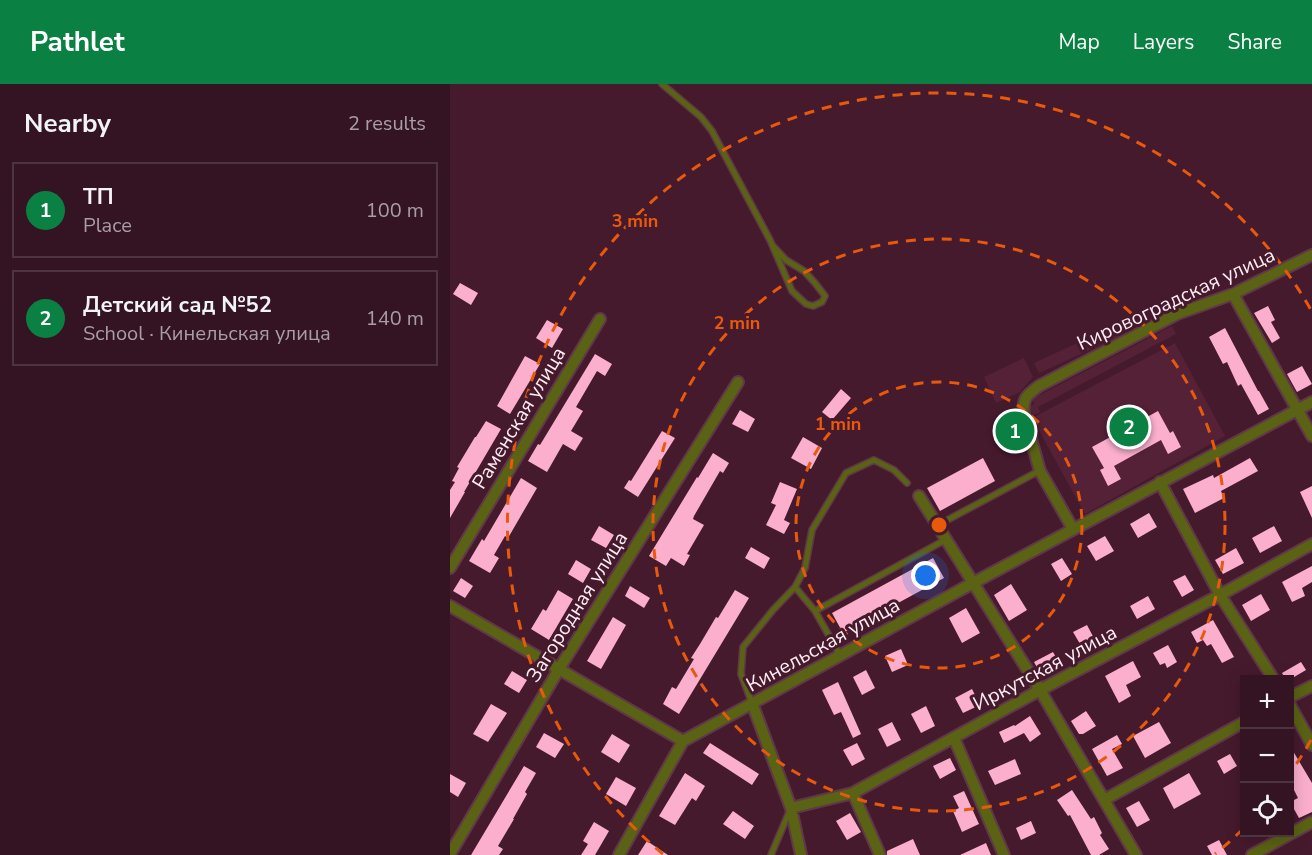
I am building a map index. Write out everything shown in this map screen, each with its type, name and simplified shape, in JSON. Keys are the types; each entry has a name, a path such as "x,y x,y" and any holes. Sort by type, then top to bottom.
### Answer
{"street":[{"name":"Кировоградская улица","path":"1073,529 1040,471 1024,414 1023,405 1027,395 1038,386 1177,314 1233,294 1312,255"},
{"path":"1233,294 1312,436"},
{"name":"Раменская улица","path":"450,568 600,319"},
{"name":"Загородная улица","path":"450,854 559,669 738,381"},
{"name":"Кинельская улица","path":"683,741 973,582 1312,402"},
{"path":"1160,482 1220,595 1271,675"},
{"path":"919,496 1040,690 1136,855"},
{"name":"Иркутская улица","path":"791,808 853,793 1312,544"},
{"path":"450,606 683,741 619,855"},
{"path":"1294,695 1312,686"},
{"path":"752,704 791,808 801,855"},
{"path":"1294,712 1312,745"},
{"path":"1104,800 1240,725"},
{"path":"954,738 1004,855"},
{"path":"853,793 880,855"},
{"path":"1252,855 1312,822"}],"lane":[{"path":"662,84 701,117 712,131 770,240 792,291 806,304 813,306 822,302 825,296 815,283 804,271 786,260 773,246"},
{"path":"752,704 741,674 744,647 773,610 795,587 806,568 812,530 846,473 874,460 894,470 907,483"},
{"path":"938,525 1040,471"},
{"path":"815,611 947,539"},
{"path":"795,587 815,611 840,656"},
{"path":"771,855 791,808"}],"shaded area":[{"path":"1118,324 1123,335 1039,373 1034,363"},
{"path":"1172,326 1176,334 1038,407 1040,412 1030,417 1026,408 1034,404 1032,399"},
{"path":"1175,343 1225,436 1085,514 1032,418"},
{"path":"1024,358 1033,377 1020,392 996,403 984,377"}],"building":[{"path":"460,283 478,293 471,305 453,294"},
{"path":"1268,306 1275,320 1271,322 1280,338 1272,343 1254,313"},
{"path":"547,320 563,329 552,348 536,338"},
{"path":"1225,328 1269,409 1258,415 1241,384 1238,386 1227,362 1223,364 1209,337"},
{"path":"595,354 612,364 605,376 597,371 576,407 583,411 571,431 583,438 575,451 563,444 547,472 528,461"},
{"path":"525,356 540,364 510,414 497,406"},
{"path":"1302,366 1312,384 1297,392 1287,374"},
{"path":"841,389 851,398 832,420 822,412"},
{"path":"740,410 755,419 748,432 732,424"},
{"path":"1158,411 1170,433 1173,431 1181,447 1168,454 1161,440 1114,466 1121,479 1108,486 1100,470 1104,468 1092,447"},
{"path":"486,421 501,429 450,518 450,490 455,482 452,481 459,468 457,467"},
{"path":"1016,421 1023,438 1015,442 1006,426"},
{"path":"662,431 675,438 638,497 624,488 629,480 631,481"},
{"path":"803,437 822,448 811,469 791,458"},
{"path":"713,453 729,463 723,473 720,471 694,516 693,519 704,525 687,554 690,555 684,566 671,558 666,566 649,556"},
{"path":"983,458 995,481 940,511 927,488"},
{"path":"1250,458 1258,471 1221,491 1224,498 1195,513 1183,489 1213,475 1214,478"},
{"path":"521,478 537,488 508,538 505,536 494,555 499,558 490,573 469,561 482,539 484,541"},
{"path":"780,482 797,489 784,520 790,523 784,534 766,525 776,505 771,503"},
{"path":"1312,486 1312,518 1300,492"},
{"path":"1149,513 1157,527 1138,538 1130,524"},
{"path":"599,526 614,535 606,548 591,540"},
{"path":"1274,526 1282,541 1260,553 1252,538"},
{"path":"1105,536 1114,551 1096,561 1087,546"},
{"path":"751,547 770,558 764,569 745,558"},
{"path":"1236,548 1244,563 1223,574 1215,560"},
{"path":"933,558 944,578 843,633 832,613"},
{"path":"1062,558 1072,574 1061,581 1051,564"},
{"path":"576,560 591,569 583,583 568,574"},
{"path":"1312,566 1312,582 1302,588 1305,596 1292,602 1282,582"},
{"path":"1185,575 1194,590 1182,597 1173,581"},
{"path":"461,578 473,586 465,598 453,591"},
{"path":"1011,584 1027,610 1009,621 994,595"},
{"path":"630,586 650,598 644,608 625,596"},
{"path":"558,590 573,599 549,640 531,629 543,609 546,611"},
{"path":"735,590 749,598 679,714 663,704 672,687 676,689 694,659 691,658"},
{"path":"1261,594 1270,610 1251,621 1242,605"},
{"path":"1148,596 1155,609 1137,619 1130,606"},
{"path":"966,608 980,633 962,643 949,618"},
{"path":"613,617 626,625 601,669 587,661"},
{"path":"1213,620 1234,657 1222,663 1211,644 1207,646 1203,640 1197,643 1191,632"},
{"path":"1087,625 1096,642 1083,649 1073,632"},
{"path":"1168,645 1177,662 1167,668 1165,663 1160,665 1153,653"},
{"path":"901,649 908,665 892,672 885,656"},
{"path":"1053,652 1058,661 1039,671 1034,662"},
{"path":"1133,661 1141,677 1126,685 1131,696 1119,703 1105,676"},
{"path":"1301,662 1306,670 1294,677 1294,675 1282,673"},
{"path":"866,670 875,688 862,695 853,677"},
{"path":"512,671 527,680 519,693 504,684"},
{"path":"838,682 861,734 853,738 841,712 834,715 822,690"},
{"path":"972,689 980,705 963,713 955,698"},
{"path":"491,704 507,713 488,742 473,734"},
{"path":"926,706 935,726 921,733 911,714"},
{"path":"1086,711 1096,726 1079,734 1071,721"},
{"path":"1030,716 1041,734 1030,742 1024,733 1004,743 999,732 1015,726"},
{"path":"892,722 901,740 887,747 878,729"},
{"path":"1159,722 1171,743 1145,758 1133,736"},
{"path":"544,733 564,744 555,758 536,747"},
{"path":"612,734 630,745 619,763 601,752"},
{"path":"1117,735 1122,744 1112,749 1123,768 1107,776 1092,749"},
{"path":"710,743 759,774 752,785 703,753"},
{"path":"857,743 865,759 852,766 843,750"},
{"path":"1294,753 1312,783 1312,812 1299,818 1294,809 1294,800 1298,798 1294,790"},
{"path":"1230,754 1237,766 1224,774 1217,761"},
{"path":"950,758 956,770 940,779 933,766"},
{"path":"1015,759 1021,774 995,785 988,771"},
{"path":"524,766 536,773 498,846 503,849 499,855 471,855"},
{"path":"685,773 705,786 696,801 692,798 675,825 659,816"},
{"path":"1189,773 1201,794 1174,809 1163,788"},
{"path":"450,774 466,783 458,797 450,792"},
{"path":"616,777 636,788 626,806 606,794"},
{"path":"1072,790 1091,819 1094,817 1102,833 1100,835 1109,849 1099,855 1091,855 1070,815 1068,816 1057,800"},
{"path":"964,791 979,824 962,832 953,811 959,808 953,796"},
{"path":"1139,801 1150,820 1137,827 1126,808"},
{"path":"733,811 754,826 745,839 723,824"},
{"path":"850,813 861,832 847,840 836,821"},
{"path":"1031,821 1036,833 1021,840 1016,828"},
{"path":"594,822 609,831 595,855 581,855 588,844 583,841"},
{"path":"913,839 920,855 887,855 887,851"},
{"path":"1219,840 1227,855 1212,855 1207,846"},
{"path":"647,841 668,855 638,855"},
{"path":"986,843 991,855 960,855"}],"place":[{"name":"Детский сад №52","path":"1129,427"},
{"name":"ТП","path":"1015,431"}]}
